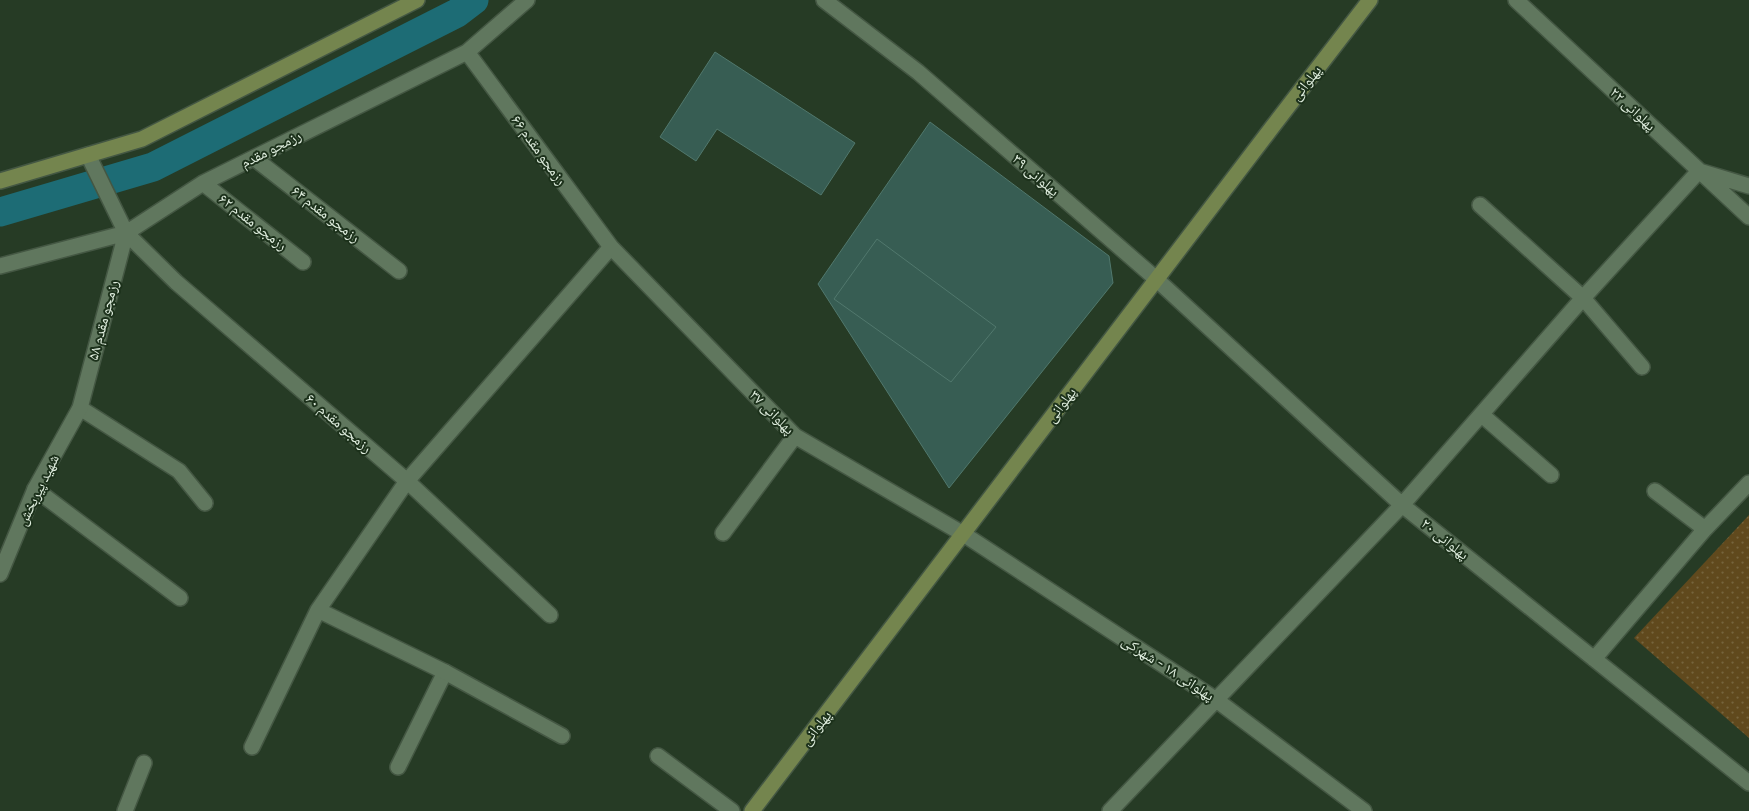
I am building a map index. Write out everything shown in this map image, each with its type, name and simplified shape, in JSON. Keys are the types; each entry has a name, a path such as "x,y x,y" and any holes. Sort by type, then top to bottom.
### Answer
{"street":[{"path":"0,181 142,139 417,0"},
{"name":"رزمجو مقدم","path":"0,266 126,233 203,183 467,52 527,0"},
{"name":"پهلوانی ۳۹","path":"824,0 918,72 1155,278"},
{"name":"پهلوانی","path":"752,811 964,535 1155,278 1370,0"},
{"name":"پهلوانی ۲۲","path":"1516,0 1749,217"},
{"name":"رزمجو مقدم ۶۶","path":"467,52 611,247"},
{"name":"رزمجو مقدم ۶۰","path":"88,155 126,233 176,282 407,481 550,615"},
{"name":"رزمجو مقدم ۶۴","path":"254,158 399,270"},
{"path":"1110,811 1402,505 1583,298 1699,171 1749,186"},
{"name":"رزمجو مقدم ۶۲","path":"203,183 302,262"},
{"path":"1480,205 1583,298 1642,367"},
{"name":"رزمجو مقدم ۵۸","path":"80,408 126,233"},
{"path":"252,747 318,610 407,481 611,247"},
{"name":"پهلوانی ۳۷","path":"611,247 795,436 964,535"},
{"name":"پهلوانی ۲۰","path":"1155,278 1402,505 1749,783"},
{"path":"80,408 179,471 205,503"},
{"name":"شهید پیربخش","path":"0,574 35,489 80,408"},
{"path":"1482,415 1551,475"},
{"path":"722,533 795,436"},
{"path":"1594,660 1705,529 1749,483"},
{"path":"35,489 180,598"},
{"path":"1655,491 1705,529"},
{"name":"پهلوانی ۱۸ - شهرکی","path":"964,535 1215,699 1364,811"},
{"path":"318,610 445,672 562,736"},
{"path":"398,767 445,672"},
{"path":"658,756 732,811"},
{"path":"125,811 144,764"}],"shaded area":[{"path":"1749,515 1749,738 1634,638"}],"building":[{"path":"715,52 855,143 821,195 717,129 696,161 660,137"},
{"path":"930,122 1109,256 1113,283 949,488 818,284"},
{"path":"877,239 996,327 951,382 834,299"}],"waterway":[{"path":"0,212 153,167 457,13 474,0"}]}
